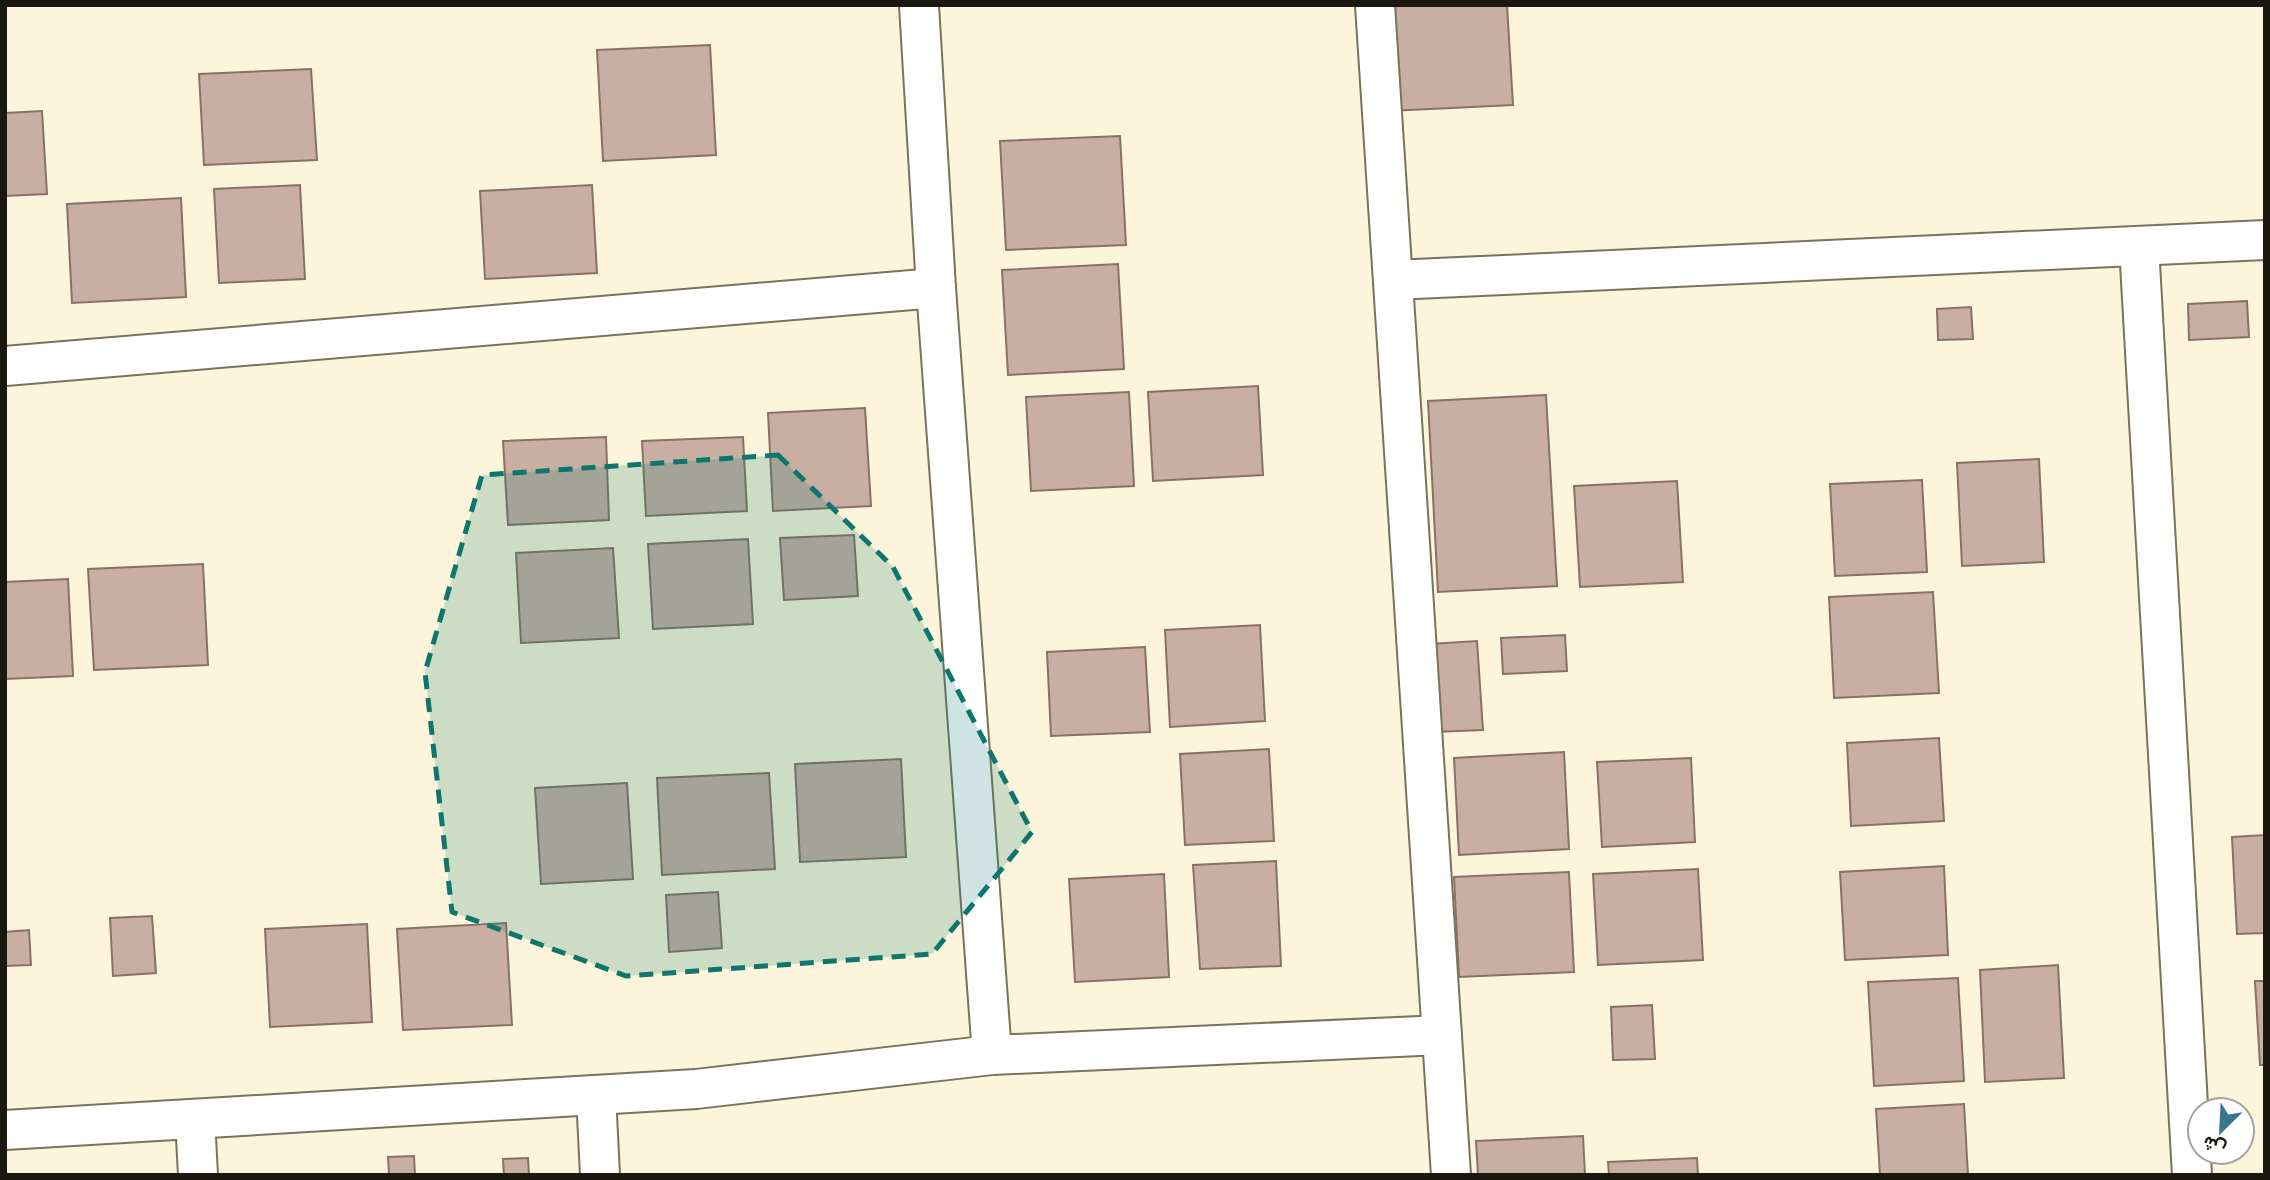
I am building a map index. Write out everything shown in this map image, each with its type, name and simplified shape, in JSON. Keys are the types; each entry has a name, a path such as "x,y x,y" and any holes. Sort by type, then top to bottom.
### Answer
{"street":[{"path":"919,5 936,288 992,1055"},
{"path":"1375,5 1451,1175"},
{"path":"1393,280 2265,240"},
{"path":"2139,246 2192,1175"},
{"path":"5,366 936,288"},
{"path":"5,1130 696,1089 992,1055 1442,1035"},
{"path":"596,1095 600,1175"},
{"path":"195,1119 198,1175"}],"highlighted area":[{"path":"778,455 893,567 1032,832 932,954 626,976 452,912 425,672 482,475"}],"building":[{"path":"1383,5 1507,5 1513,105 1389,111"},
{"path":"710,45 716,155 603,161 597,50"},
{"path":"311,69 317,160 204,165 199,74"},
{"path":"42,111 47,194 5,196 5,113"},
{"path":"1120,136 1126,245 1006,250 1000,141"},
{"path":"300,185 305,279 219,283 214,189"},
{"path":"592,185 597,273 485,279 480,191"},
{"path":"181,198 186,297 72,303 67,204"},
{"path":"1118,264 1124,369 1008,375 1002,270"},
{"path":"2247,301 2249,337 2189,340 2188,304"},
{"path":"1971,307 1973,339 1938,340 1937,309"},
{"path":"1258,386 1263,475 1153,481 1148,392"},
{"path":"1129,392 1134,486 1031,491 1026,397"},
{"path":"1546,395 1557,586 1438,592 1428,401"},
{"path":"865,408 871,506 773,511 768,413"},
{"path":"606,437 609,520 508,525 503,441"},
{"path":"743,437 747,511 646,516 642,441"},
{"path":"2039,459 2044,562 1962,566 1957,463"},
{"path":"1922,480 1927,572 1835,576 1830,484"},
{"path":"1677,481 1683,582 1580,587 1574,486"},
{"path":"854,535 858,596 784,600 780,538"},
{"path":"748,539 753,624 653,629 648,544"},
{"path":"613,548 619,638 521,643 516,553"},
{"path":"203,564 208,665 94,670 88,569"},
{"path":"68,579 73,676 5,679 5,582"},
{"path":"1933,592 1939,693 1834,698 1829,597"},
{"path":"1260,625 1265,721 1170,727 1165,630"},
{"path":"1565,635 1567,671 1503,674 1501,638"},
{"path":"1477,641 1483,730 1434,732 1429,644"},
{"path":"1145,647 1150,732 1051,736 1047,652"},
{"path":"1939,738 1944,821 1851,826 1847,743"},
{"path":"1269,749 1274,841 1185,845 1180,754"},
{"path":"1564,752 1569,849 1459,855 1454,758"},
{"path":"1691,758 1695,842 1602,847 1597,762"},
{"path":"901,759 906,857 800,862 795,764"},
{"path":"769,773 775,869 662,875 657,778"},
{"path":"627,783 633,879 541,884 535,788"},
{"path":"2265,835 2265,933 2237,934 2232,837"},
{"path":"1276,861 1281,966 1200,969 1193,865"},
{"path":"1944,866 1948,955 1845,960 1840,872"},
{"path":"1698,869 1703,960 1598,965 1593,874"},
{"path":"1569,872 1574,972 1459,977 1454,877"},
{"path":"1164,874 1169,977 1075,982 1069,879"},
{"path":"718,892 722,948 669,952 666,895"},
{"path":"152,916 156,973 113,976 110,918"},
{"path":"506,923 512,1025 403,1030 397,929"},
{"path":"367,924 372,1022 270,1027 265,929"},
{"path":"29,930 31,965 5,966 5,932"},
{"path":"2058,965 2064,1078 1985,1082 1980,970"},
{"path":"1958,978 1964,1081 1874,1086 1868,982"},
{"path":"2255,981 2265,981 2265,1065 2260,1065"},
{"path":"1652,1005 1655,1059 1613,1060 1611,1007"},
{"path":"1964,1104 1968,1175 1880,1175 1876,1109"},
{"path":"1583,1136 1585,1175 1478,1175 1476,1141"},
{"path":"414,1156 415,1175 389,1175 388,1157"},
{"path":"528,1158 529,1175 504,1175 503,1159"},
{"path":"1697,1158 1698,1175 1609,1175 1608,1162"}]}
